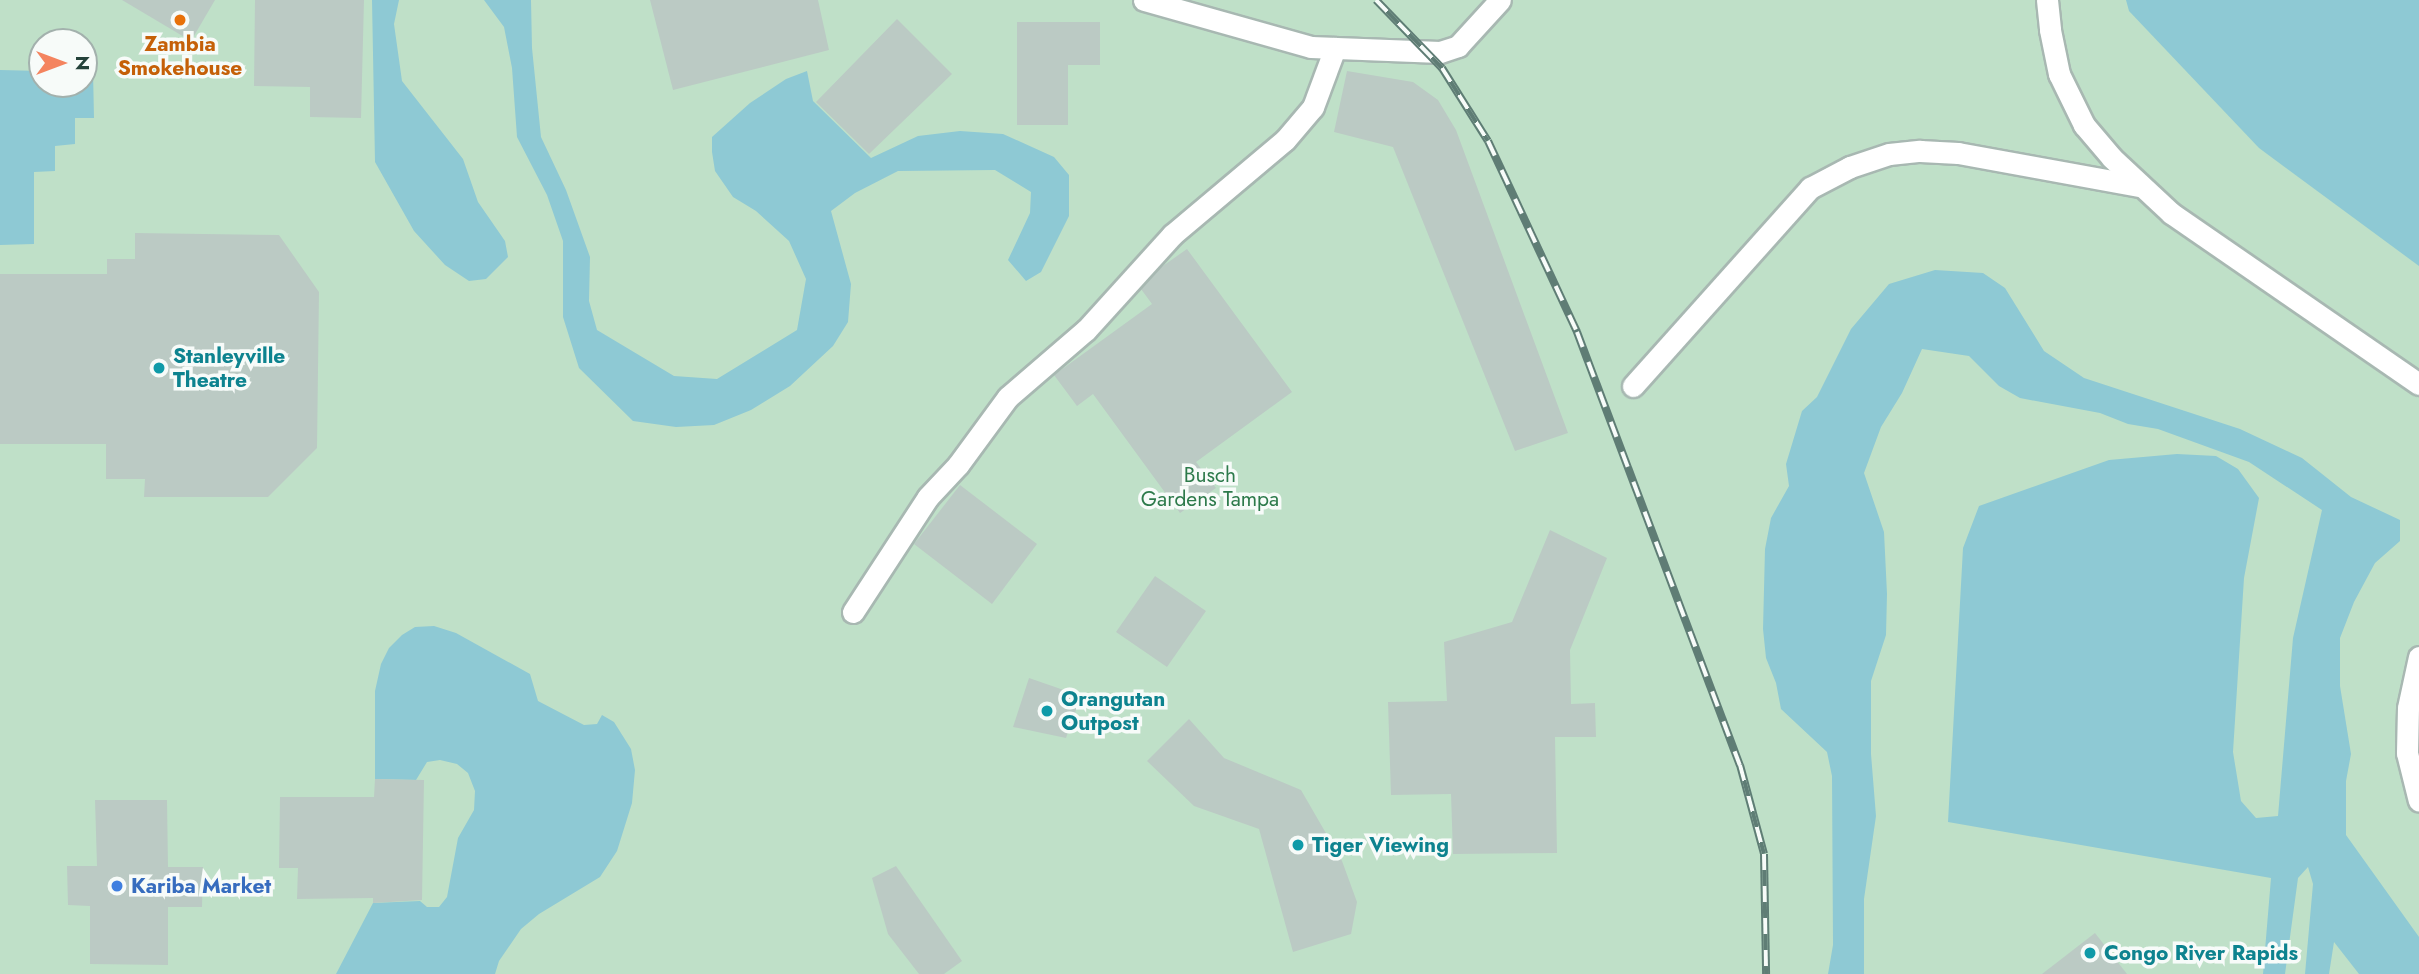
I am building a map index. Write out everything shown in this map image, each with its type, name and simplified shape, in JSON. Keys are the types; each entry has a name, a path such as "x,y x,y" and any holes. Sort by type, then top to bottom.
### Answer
{"lane":[{"path":"1144,0 1311,47 1440,52 1458,46 1500,0"},
{"path":"2048,0 2050,30 2059,74 2084,125 2140,186 2171,213 2419,384"},
{"path":"853,612 928,497 958,465 1008,397 1086,330 1172,235 1285,139 1312,107 1335,48"},
{"path":"1633,386 1810,188 1850,166 1889,154 1920,150 1958,153 2140,186"},
{"path":"2419,657 2408,708 2407,752 2419,801"}],"green space":[{"name":"Busch Gardens Tampa","path":"0,0 2419,0 2419,974 0,974"}],"water":[{"path":"372,0 399,0 394,24 402,81 463,159 478,202 505,241 508,257 486,279 469,281 445,265 414,231 375,162"},
{"path":"484,0 531,0 532,48 541,137 566,190 590,257 589,301 597,330 674,376 717,379 797,330 806,279 789,241 756,211 733,197 715,171 712,152 712,137 750,103 786,79 807,71 813,101 871,158 918,136 960,131 1003,134 1054,157 1069,175 1069,216 1041,272 1026,281 1008,260 1030,213 1031,192 995,170 898,171 855,193 831,211 851,284 848,322 833,346 790,386 751,410 714,425 676,427 633,421 579,368 563,317 563,241 547,195 517,137 512,68 504,27"},
{"path":"2126,0 2419,0 2419,266 2259,148 2129,11"},
{"path":"0,70 28,71 28,98 94,98 94,118 75,118 75,144 55,146 55,171 34,172 34,244 0,245"},
{"path":"1935,270 1983,273 2005,288 2044,351 2084,378 2240,429 2302,458 2351,497 2400,520 2400,541 2375,563 2354,602 2340,638 2340,686 2351,754 2346,781 2346,835 2419,937 2419,974 2359,974 2334,942 2329,974 2305,974 2313,884 2308,867 2298,878 2285,974 2263,974 2271,878 1948,822 1963,548 1979,506 2109,460 2177,454 2216,456 2238,469 2259,498 2244,578 2233,752 2241,801 2256,818 2278,816 2293,638 2322,510 2249,462 2158,429 2128,424 2100,413 2020,398 1999,386 1969,356 1922,349 1902,393 1881,427 1864,473 1884,532 1887,594 1886,635 1871,681 1871,754 1876,816 1864,899 1864,974 1828,974 1833,945 1832,776 1827,752 1781,709 1776,683 1766,658 1763,629 1765,549 1771,518 1789,486 1786,464 1802,411 1817,397 1851,329 1889,284"},
{"path":"434,626 456,633 530,674 538,701 584,725 597,724 602,715 614,722 631,749 635,770 632,803 617,851 600,877 539,914 521,929 499,961 495,974 336,974 373,903 420,901 427,907 439,907 447,897 458,838 474,810 475,791 468,773 457,764 440,760 427,762 416,780 375,779 375,691 381,664 389,648 402,635 415,627"}],"building":[{"name":"Zambia Smokehouse","path":"122,0 215,0 191,41"},
{"path":"255,0 364,0 361,118 310,117 310,87 254,86"},
{"path":"650,0 818,0 829,50 673,90"},
{"path":"897,19 952,74 869,154 816,102"},
{"path":"1017,22 1100,22 1100,65 1068,65 1068,125 1017,125"},
{"path":"1347,71 1413,82 1438,100 1456,130 1568,433 1515,451 1393,147 1334,132"},
{"name":"Stanleyville Theatre","path":"135,233 279,235 319,292 317,448 268,497 144,497 145,479 106,479 106,444 0,444 0,274 107,274 107,259 135,259"},
{"path":"1187,249 1292,392 1196,462 1216,488 1180,513 1093,394 1077,406 1054,375 1152,304 1141,289 1160,268"},
{"path":"960,485 1037,544 992,604 914,544"},
{"path":"1550,530 1607,558 1570,650 1571,704 1595,703 1596,737 1555,737 1557,853 1453,854 1451,794 1391,795 1388,702 1447,701 1444,642 1512,622"},
{"path":"1155,576 1206,611 1167,667 1116,632"},
{"name":"Orangutan Outpost","path":"1029,678 1081,696 1066,738 1013,727"},
{"name":"Tiger Viewing","path":"1189,719 1224,758 1301,790 1342,861 1357,902 1351,934 1293,952 1259,829 1194,806 1147,761"},
{"path":"375,779 424,780 422,900 373,903 373,898 297,899 298,868 279,868 280,797 374,797"},
{"name":"Kariba Market","path":"95,800 167,800 168,867 203,867 202,907 168,907 168,965 90,964 90,906 68,905 67,866 97,866"},
{"path":"896,866 962,961 944,974 919,974 888,934 872,878"},
{"name":"Congo River Rapids","path":"2095,933 2127,974 2042,974"}],"railway":[{"path":"1376,0 1442,68 1488,141 1577,332 1740,765 1764,854 1766,974"}],"place":[{"name":"Zambia Smokehouse","path":"180,20"},
{"name":"Stanleyville Theatre","path":"159,368"},
{"name":"Orangutan Outpost","path":"1047,711"},
{"name":"Tiger Viewing","path":"1298,845"},
{"name":"Kariba Market","path":"117,886"},
{"name":"Congo River Rapids","path":"2090,953"}]}
